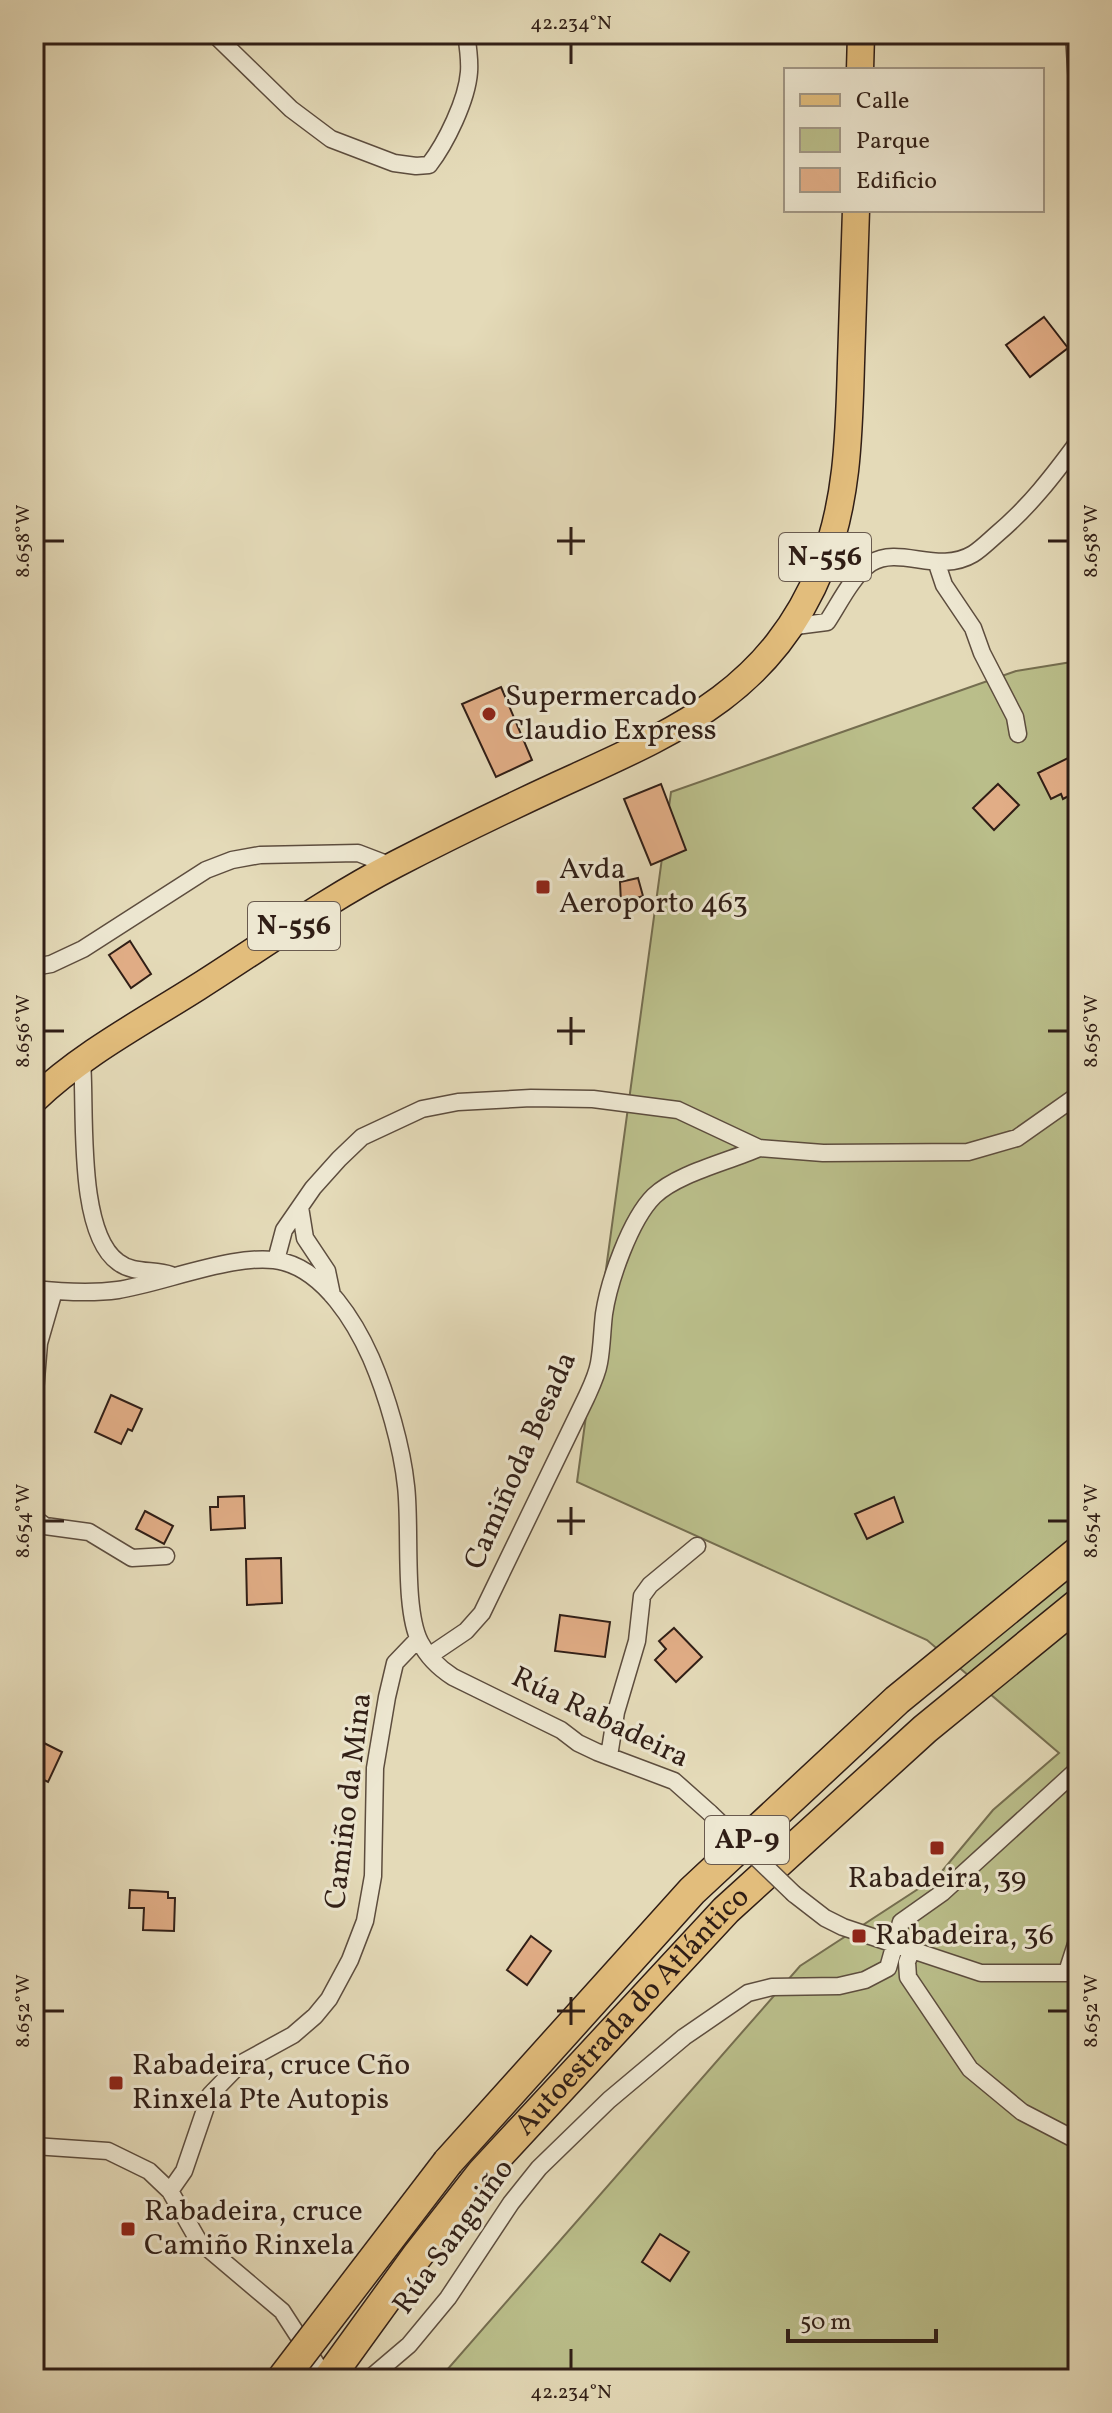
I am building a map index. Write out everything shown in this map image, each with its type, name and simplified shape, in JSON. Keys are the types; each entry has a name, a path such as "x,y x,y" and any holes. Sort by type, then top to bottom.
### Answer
{"highway":[{"name":"Autoestrada do Atlántico","path":"282,2379 448,2162 692,1891 897,1700 1078,1552"},
{"name":"Autoestrada do Atlántico","path":"327,2379 482,2173 726,1910 925,1729 1078,1604"}],"main road":[{"path":"860,68 861,34"},
{"name":"N-556","path":"34,1100 82,1061 357,886 491,815 685,724 724,698 749,676 788,627 821,568 833,537 842,495 850,407 856,212"}],"street":[{"path":"214,34 291,109 331,139 394,163 416,166 429,165 438,153 465,94 469,73 466,34"},
{"path":"1074,34 1078,100"},
{"path":"788,627 827,622 854,582 872,563 897,557 937,564 973,555 1022,513 1078,442"},
{"path":"937,564 944,585 973,628 982,653 1015,717 1018,734"},
{"path":"34,967 51,964 83,949 206,870 232,860 260,855 358,853 392,866"},
{"name":"Rúa Rabadeira","path":"82,1061 86,1181 89,1204 98,1231 117,1262 176,1277"},
{"path":"276,1260 284,1230 313,1188 362,1137 422,1109 458,1102 593,1099 678,1110 759,1148 823,1153 968,1152 1017,1138 1078,1095"},
{"name":"Camiñoda Besada","path":"429,1656 466,1631 482,1613 586,1398 599,1365 609,1296 636,1222 654,1196 691,1173 759,1148"},
{"name":"Rúa Rabadeira","path":"300,1207 305,1238 327,1271 332,1297"},
{"name":"Rúa Rabadeira","path":"34,1289 93,1293 259,1259 286,1262 315,1277 349,1320 371,1358 400,1454 407,1492 410,1582 418,1639 437,1666 453,1677 561,1730 578,1743 674,1781 794,1894 825,1918 843,1927 981,1973 1072,1972"},
{"path":"34,1404 39,1343 54,1291"},
{"path":"34,1518 45,1526 89,1532 132,1558 166,1556"},
{"path":"609,1756 616,1712 637,1641 642,1596 650,1585 697,1546"},
{"name":"Camiño da Mina","path":"170,2191 184,2171 210,2095 240,2064 293,2035 315,2016 329,1999 350,1960 365,1921 373,1876 375,1768 387,1697 395,1663 418,1639"},
{"name":"Rúa Sanguiño","path":"369,2379 409,2345 448,2298 511,2203 539,2168 609,2100 684,2037 748,1993 772,1987 839,1986 865,1980 888,1968 901,1922 942,1893 1078,1769"},
{"path":"1072,1972 1078,1938"},
{"path":"912,1949 907,1962 908,1977 970,2069 1022,2112 1078,2141"},
{"path":"34,2146 108,2151 149,2171 170,2191 198,2240 282,2311 327,2379"}],"green space":[{"path":"1078,661 1078,2379 439,2379 800,1966 938,1876 993,1810 1059,1753 927,1640 577,1482 671,792 1016,671"}],"building":[{"path":"1044,317 1068,348 1030,377 1006,345"},
{"path":"501,687 532,760 496,777 462,704"},
{"path":"1078,753 1078,791 1063,799 1061,794 1051,799 1038,773"},
{"path":"661,784 686,850 651,865 624,799"},
{"path":"998,784 1019,805 994,830 973,808"},
{"path":"638,878 643,896 621,903 620,882"},
{"path":"130,941 151,974 131,988 109,955"},
{"path":"111,1395 142,1409 132,1431 128,1429 121,1444 95,1432"},
{"path":"244,1496 245,1528 211,1530 210,1507 218,1507 218,1497"},
{"path":"894,1497 903,1522 867,1539 855,1514"},
{"path":"145,1511 173,1526 164,1544 136,1529"},
{"path":"281,1558 282,1603 247,1605 246,1559"},
{"path":"560,1615 610,1622 605,1657 555,1651"},
{"path":"674,1628 702,1657 676,1682 655,1660 666,1649 659,1641"},
{"path":"34,1738 62,1752 48,1782 34,1775"},
{"path":"130,1890 168,1892 168,1898 175,1898 174,1931 143,1930 144,1908 129,1908"},
{"path":"531,1936 551,1951 527,1985 507,1970"},
{"path":"660,2234 689,2252 670,2281 642,2262"}],"place":[{"name":"Supermercado Claudio Express","path":"489,714"},
{"name":"Avda Aeroporto 463","path":"543,887"},
{"name":"Rabadeira, 39","path":"937,1848"},
{"name":"Rabadeira, 36","path":"859,1936"},
{"name":"Rabadeira, cruce Cño Rinxela Pte Autopis","path":"116,2083"},
{"name":"Rabadeira, cruce Camiño Rinxela","path":"128,2229"}]}
